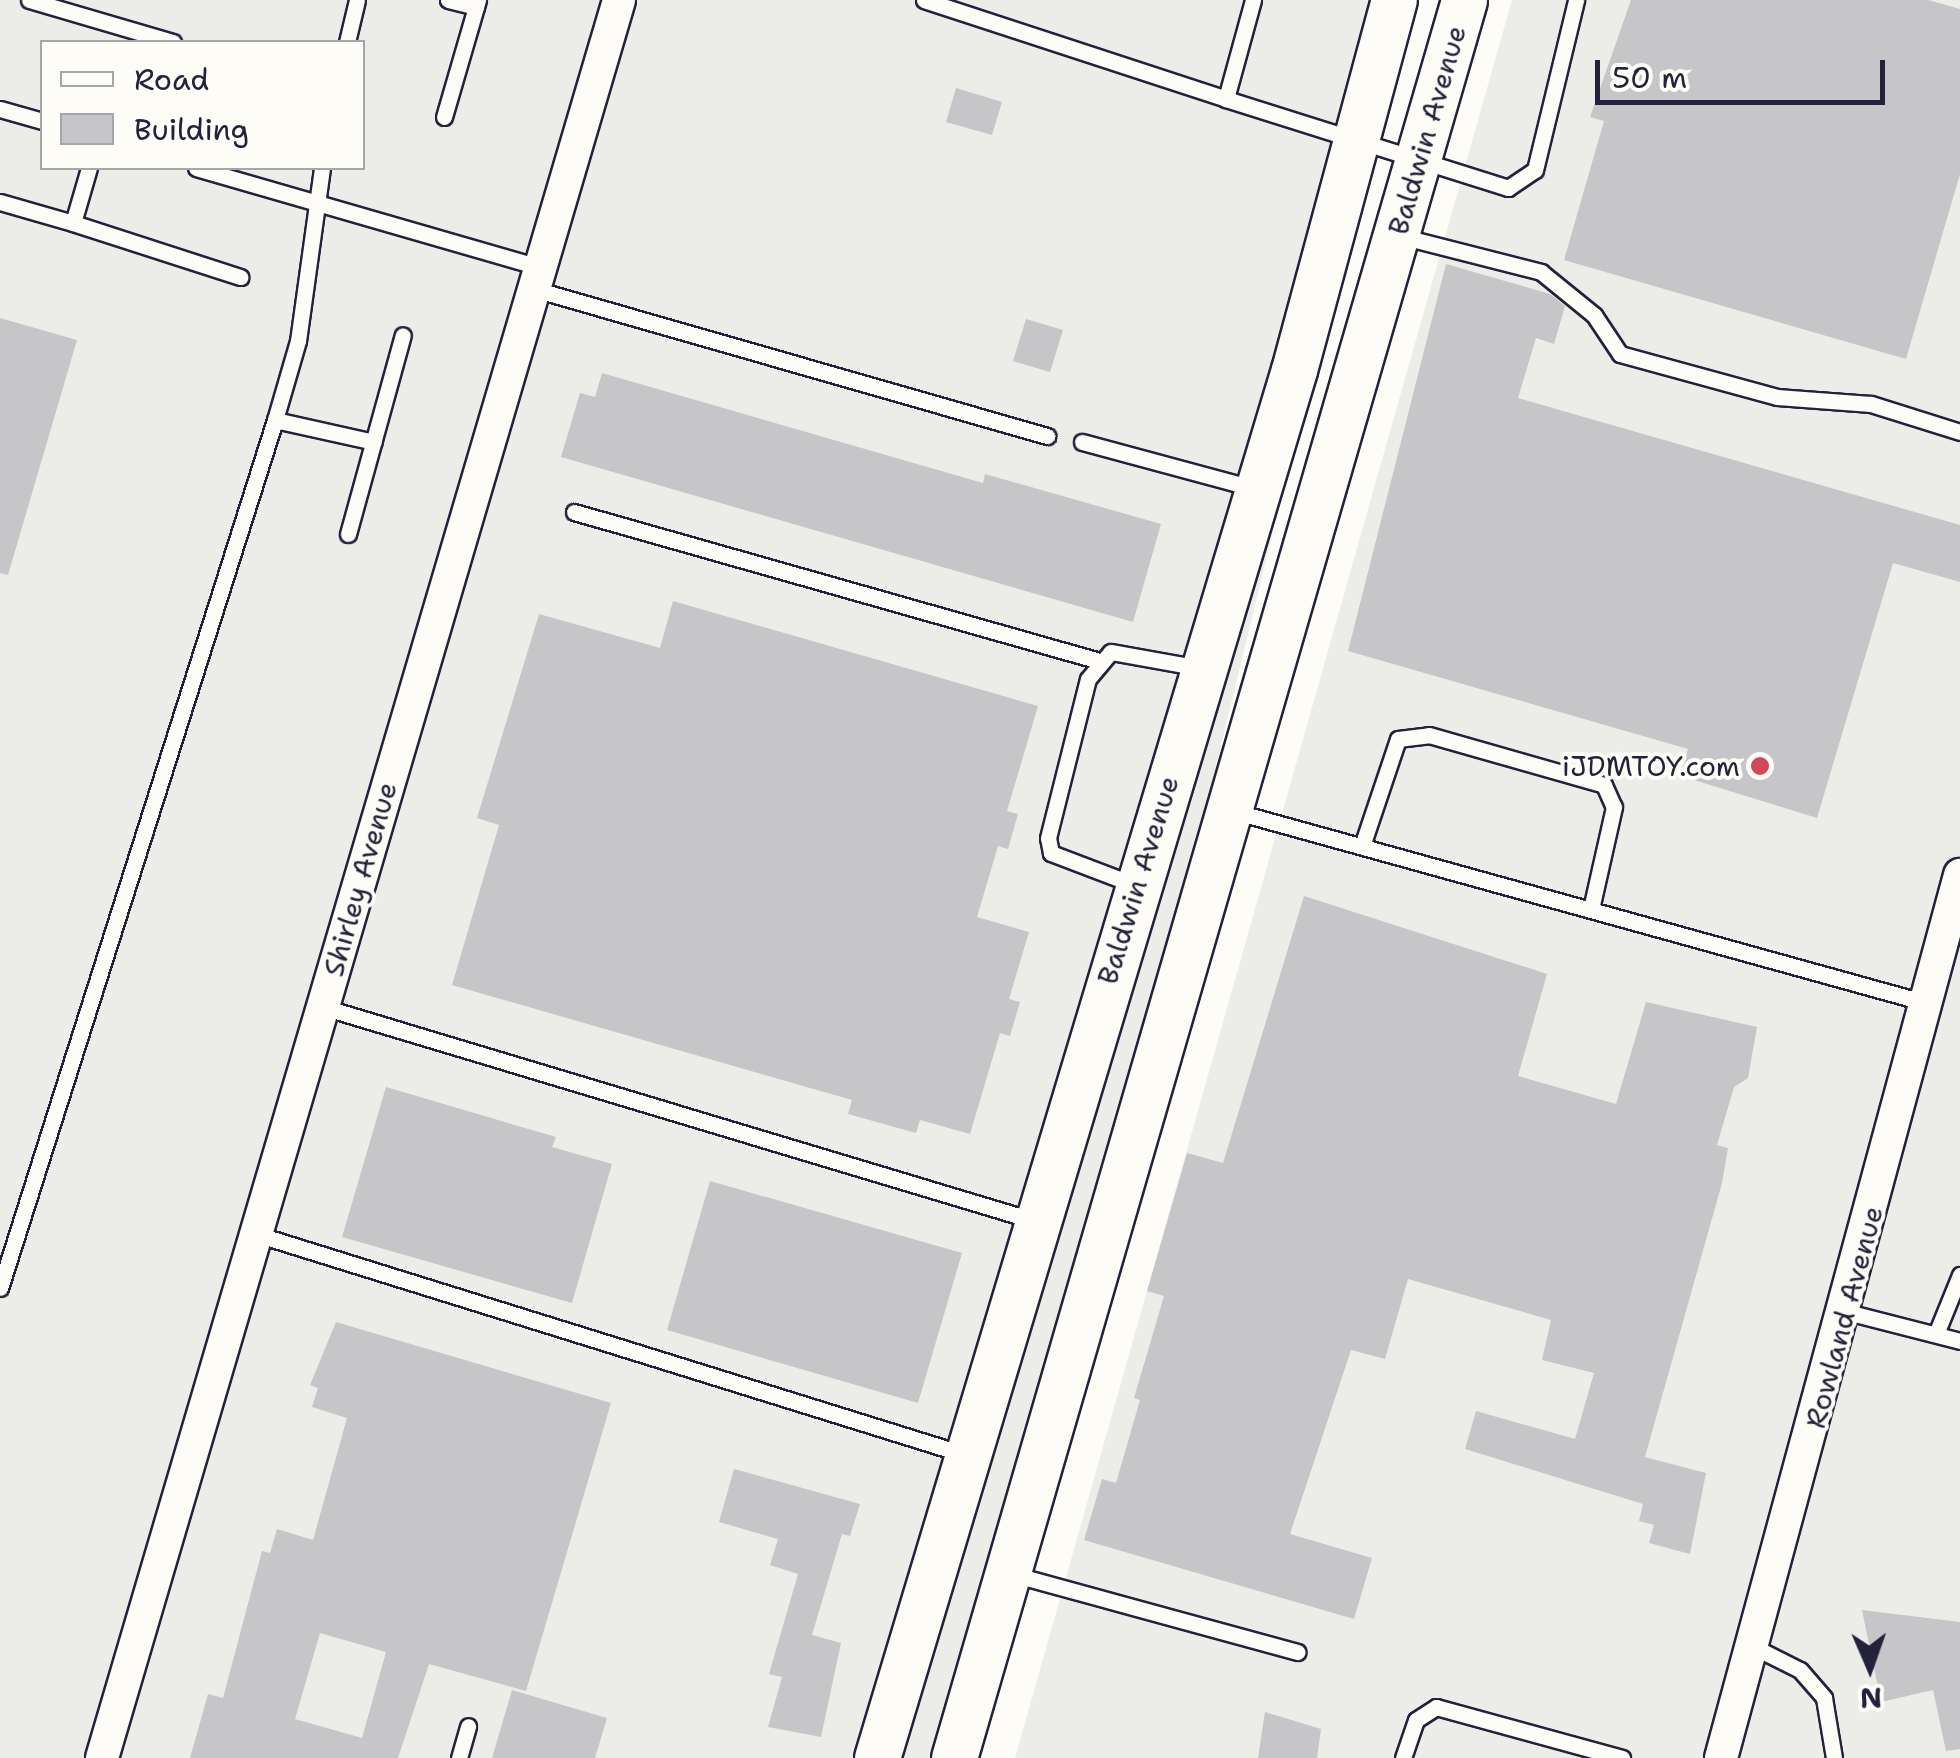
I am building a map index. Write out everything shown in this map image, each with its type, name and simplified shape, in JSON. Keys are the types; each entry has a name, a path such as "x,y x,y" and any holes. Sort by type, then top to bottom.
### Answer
{"main road":[{"name":"Baldwin Avenue","path":"877,1758 1135,884 1257,489 1394,0"},
{"name":"Baldwin Avenue","path":"954,1758 1464,0"}],"street":[{"name":"Shirley Avenue","path":"102,1758 619,0"},
{"name":"Rowland Avenue","path":"1721,1758 1848,1312 1923,1002 1960,874"}],"lane":[{"path":"29,0 167,40"},
{"path":"348,40 356,0"},
{"path":"444,117 477,4 448,0"},
{"path":"924,0 1226,99 1420,154 1508,188 1535,170 1576,0"},
{"path":"1226,99 1253,0"},
{"path":"0,108 40,120"},
{"path":"73,223 88,170"},
{"path":"203,170 1047,436"},
{"path":"0,1288 298,341 322,170"},
{"path":"0,202 240,277"},
{"path":"1396,235 1541,272 1594,315 1620,354 1777,397 1870,404 1960,432"},
{"path":"348,534 403,336"},
{"path":"275,420 374,442"},
{"path":"1082,442 1257,489"},
{"path":"574,512 1096,660 1132,651 1202,668"},
{"path":"1096,660 1048,838 1061,860 1135,884"},
{"path":"1362,846 1398,739 1429,735 1604,785 1614,807 1591,909"},
{"path":"1228,810 1923,1002"},
{"path":"322,1007 1036,1221"},
{"path":"256,1234 966,1456"},
{"path":"1936,1334 1960,1275"},
{"path":"1848,1312 1960,1341"},
{"path":"1006,1572 1298,1652"},
{"path":"1754,1647 1800,1670 1824,1698 1834,1758"},
{"path":"1404,1758 1416,1720 1436,1708 1622,1758"},
{"path":"459,1758 468,1726"}],"shaded area":[{"path":"0,0 1402,0 1095,1264 954,1758 0,1758"},
{"path":"1512,0 1960,0 1960,1758 1015,1758"}],"building":[{"path":"1631,0 1928,0 1960,9 1960,174 1906,359 1564,260 1604,121 1590,117"},
{"path":"956,88 1002,102 992,135 946,122"},
{"path":"1446,264 1550,294 1565,306 1554,344 1536,338 1518,398 1960,525 1960,582 1893,563 1817,818 1681,776 1688,749 1348,651"},
{"path":"0,318 77,340 8,575 0,573"},
{"path":"1026,319 1063,330 1050,372 1013,361"},
{"path":"602,373 983,483 985,474 1161,524 1133,622 561,457 580,393 595,397"},
{"path":"673,601 1038,706 1007,811 1018,814 1008,849 998,846 977,917 1029,932 1009,999 1020,1002 1010,1036 1000,1033 970,1134 920,1120 916,1133 848,1114 852,1100 452,985 499,825 477,818 539,614 660,648"},
{"path":"1304,896 1547,974 1518,1076 1616,1104 1646,1002 1757,1027 1748,1078 1734,1087 1717,1145 1728,1148 1722,1183 1645,1457 1706,1473 1690,1554 1649,1543 1654,1525 1639,1521 1643,1504 1465,1449 1476,1411 1575,1439 1594,1373 1542,1360 1551,1320 1408,1279 1385,1359 1351,1350 1290,1534 1372,1558 1354,1619 1084,1540 1102,1479 1116,1483 1140,1400 1134,1398 1164,1296 1147,1291 1187,1153 1223,1163"},
{"path":"386,1087 556,1137 552,1147 612,1164 572,1303 342,1237"},
{"path":"710,1181 962,1253 918,1403 667,1330"},
{"path":"336,1322 611,1403 526,1691 429,1664 398,1758 190,1758 208,1694 223,1698 262,1551 270,1553 277,1529 313,1540 347,1418 312,1407 318,1388 310,1385","holes":["320,1633 386,1652 362,1738 295,1719"]},
{"path":"734,1469 860,1504 850,1536 842,1534 812,1635 841,1643 821,1737 768,1727 782,1677 769,1674 798,1574 770,1565 778,1539 719,1522"},
{"path":"1862,1610 1960,1622 1960,1749 1946,1751 1933,1690 1881,1702"},
{"path":"512,1690 607,1718 595,1758 492,1758"},
{"path":"1265,1712 1321,1729 1317,1758 1258,1758"}],"place":[{"name":"iJDMTOY.com","path":"1760,766"}]}
